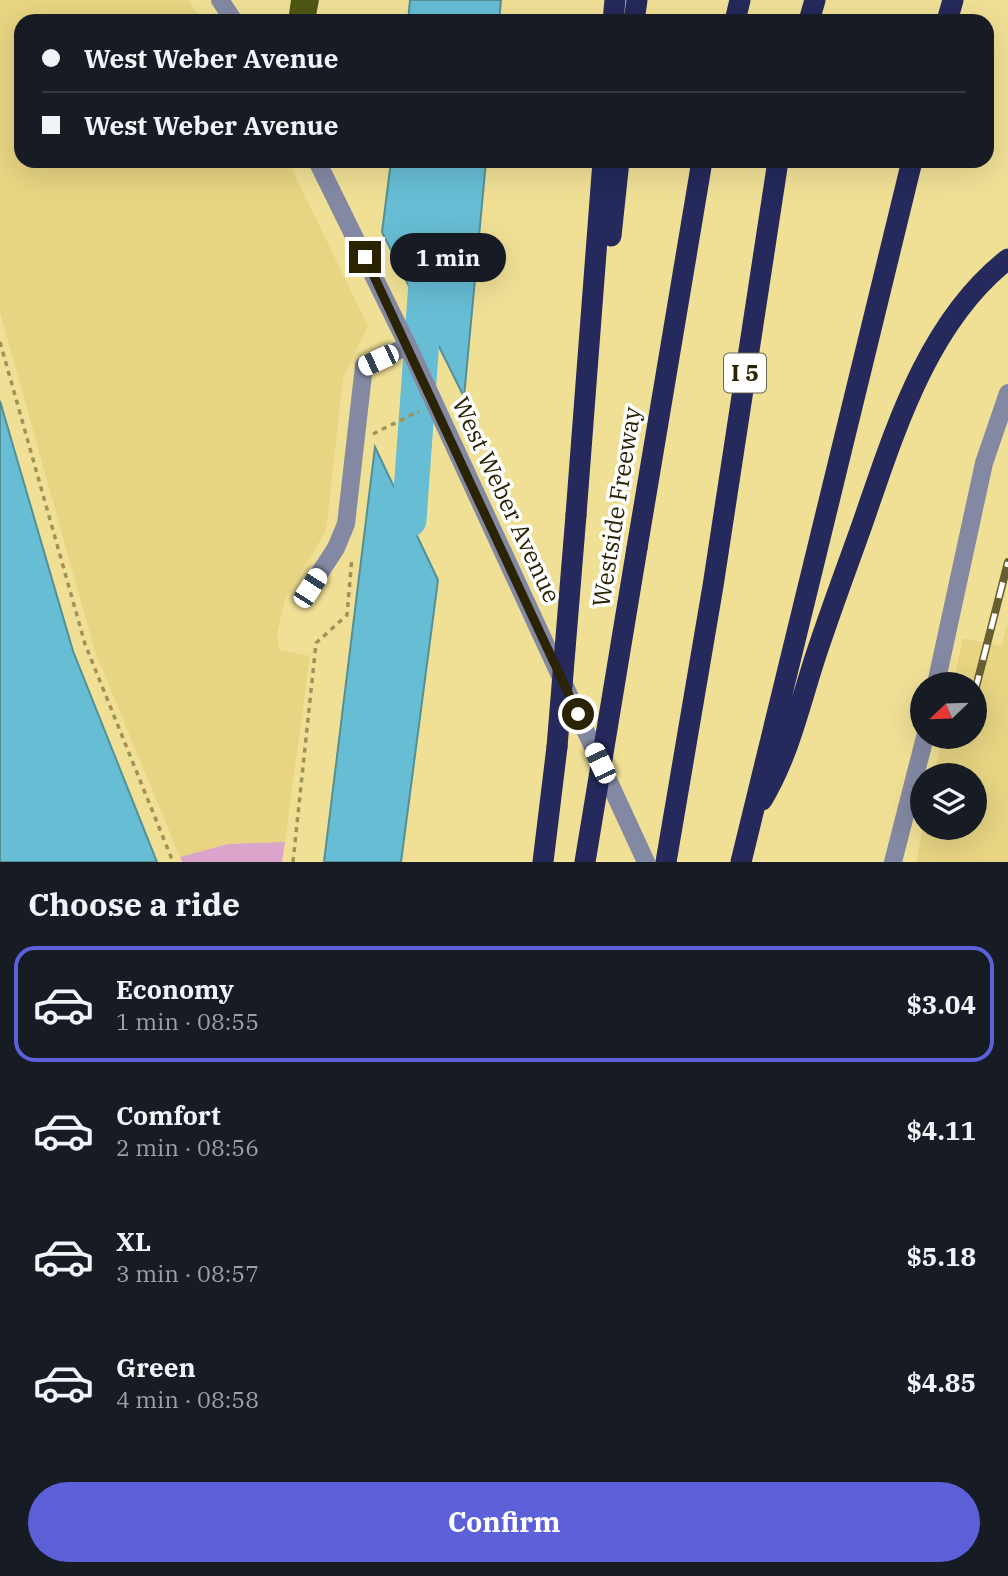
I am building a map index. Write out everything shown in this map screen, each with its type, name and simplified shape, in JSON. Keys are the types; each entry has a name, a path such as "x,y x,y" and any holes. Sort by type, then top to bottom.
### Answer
{"highway":[{"path":"543,862 557,747 602,168"},
{"path":"594,284 609,257 618,168"},
{"name":"Westside Freeway","path":"585,862 701,168"},
{"name":"I 5","path":"666,862 713,586 777,168"},
{"path":"741,862 910,168"},
{"path":"752,816 780,770 815,657 892,438 920,372 955,315 1008,259"}],"street":[{"name":"West Weber Avenue","path":"320,168 408,346 646,862"},
{"path":"310,588 336,548 346,524 364,366 408,346"},
{"path":"939,672 984,463 1008,393"},
{"path":"893,862 922,749"}],"path":[{"path":"0,342 85,644 173,862"},
{"path":"362,439 434,403"},
{"path":"293,862 316,643 347,615 353,547"}],"shaded area":[{"path":"0,0 188,0 198,14 14,14 14,168 291,168 368,326 343,378 326,531 286,597 277,633 279,650 310,656 285,842 228,844 180,857 95,652 0,312"},
{"path":"1008,622 1008,862 916,862 921,840 987,840 987,763 937,763 939,749 987,749 987,672 956,672 963,638 1001,646"},
{"path":"285,842 282,862 182,862 180,857 228,844"}],"water":[{"path":"410,0 501,0 500,14 409,14"},
{"path":"390,168 485,168 464,397 382,232"},
{"path":"0,401 73,651 157,862 0,862"},
{"path":"375,447 438,580 401,862 324,862"}],"building":[{"path":"291,0 319,0 316,14 289,14"}],"waterway":[{"path":"409,520 427,269"}],"railway":[{"path":"980,672 1008,562"}],"route":[{"path":"365,257 578,714"}]}
